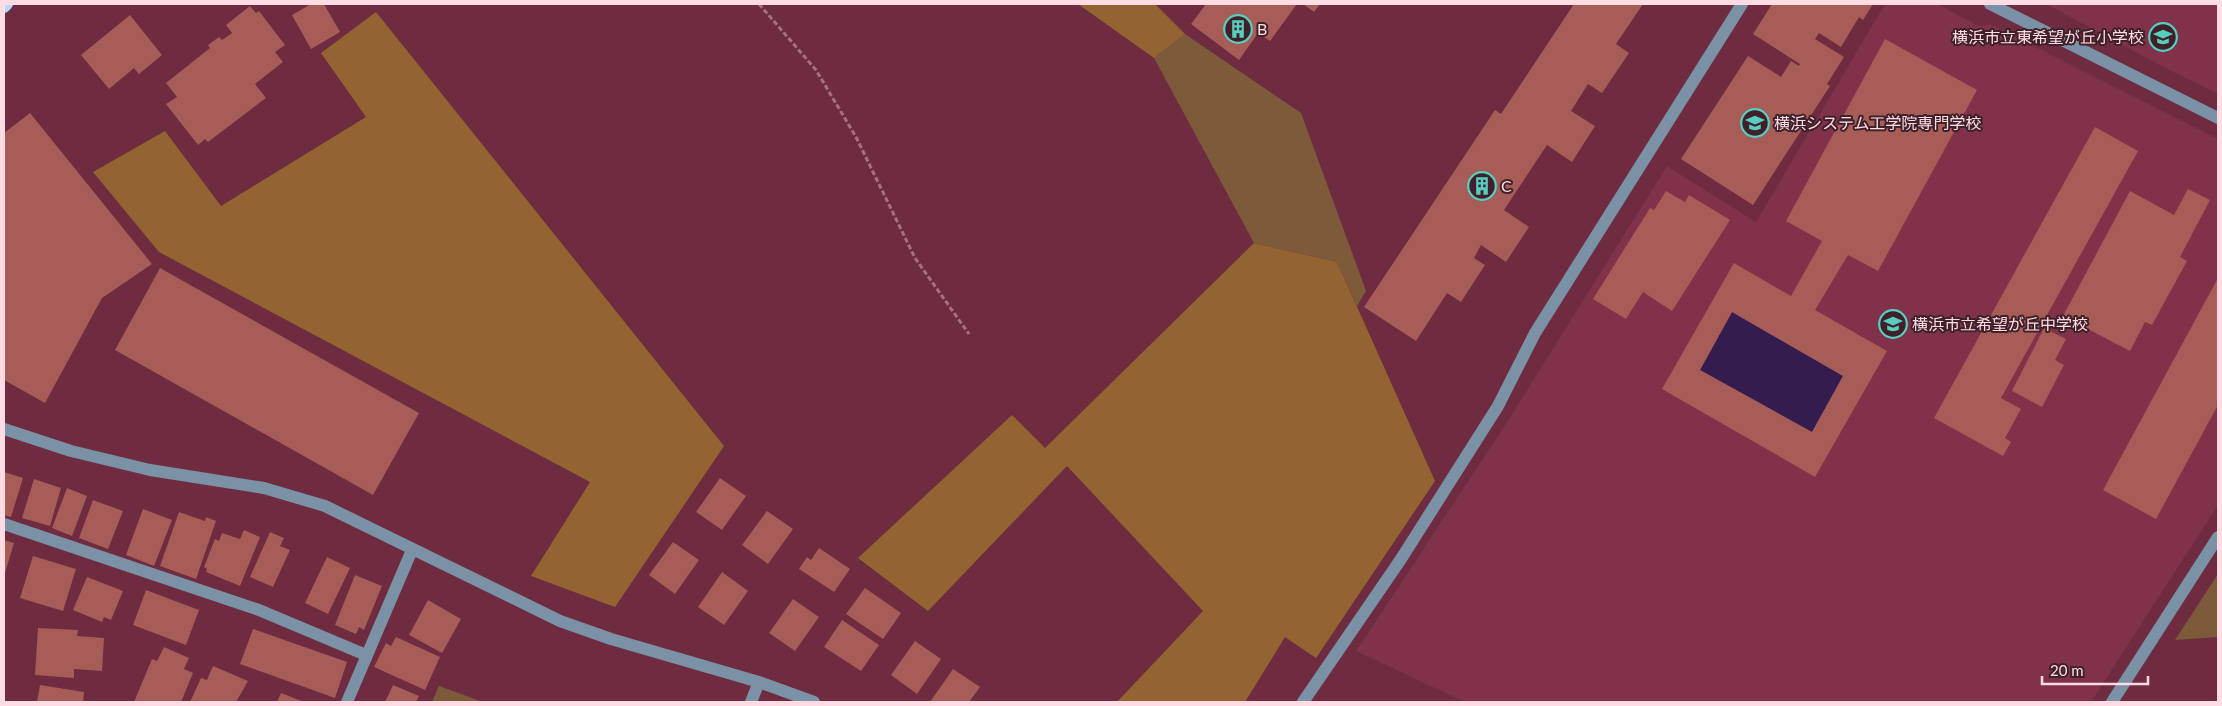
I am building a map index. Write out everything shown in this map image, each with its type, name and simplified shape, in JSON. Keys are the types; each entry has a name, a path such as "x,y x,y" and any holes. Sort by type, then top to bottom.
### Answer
{"main road":[{"path":"4,7 7,4"}],"street":[{"path":"1302,702 1401,559 1498,406 1535,333 1742,4"},
{"path":"1990,4 2218,118"},
{"path":"4,429 71,451 150,470 264,488 324,506 560,620 611,639 759,682 814,702"},
{"path":"4,524 259,610 366,655"},
{"path":"2112,702 2218,536"},
{"path":"347,702 412,550"},
{"path":"751,702 759,682"}],"path":[{"path":"759,4 816,70 856,137 915,258 970,334"}],"shaded area":[{"path":"1078,4 1155,4 1185,34 1154,58"},
{"name":"横浜市立希望が丘中学校","path":"1885,4 1937,4 1979,26 1990,24 2218,139 2218,505 2091,702 1465,702 1356,651 1504,427 1667,166 1756,222"},
{"name":"横浜市立東希望が丘小学校","path":"2046,4 2218,4 2218,94 2171,71"},
{"path":"376,12 724,446 615,607 531,576 590,482 159,252 93,172 165,131 221,206 366,117 321,53"},
{"path":"1185,34 1301,113 1366,291 1357,306 1337,262 1254,243 1154,58"},
{"path":"1254,243 1337,262 1435,481 1316,658 1285,637 1245,702 1117,702 1203,611 1067,466 928,611 858,558 1012,415 1045,448"},
{"path":"1732,312 1843,376 1812,432 1700,370"},
{"path":"2218,574 2218,637 2175,640"},
{"path":"439,686 483,702 432,702"}],"building":[{"path":"311,4 324,4 340,32 311,49 292,15"},
{"name":"B","path":"1206,4 1297,4 1270,41 1258,33 1239,60 1191,24"},
{"name":"B","path":"1303,4 1320,4 1314,12"},
{"name":"C","path":"1574,4 1643,4 1616,44 1629,53 1602,93 1588,84 1571,111 1595,126 1572,162 1547,145 1504,210 1529,227 1506,262 1481,245 1474,258 1485,265 1461,302 1447,293 1416,341 1364,307 1495,110 1501,114"},
{"name":"横浜システム工学院専門学校","path":"1772,4 1873,4 1863,20 1859,17 1841,47 1819,33 1815,39 1844,57 1827,84 1830,86 1753,205 1681,159 1748,56 1781,77 1791,61 1799,66 1800,64 1753,34"},
{"path":"250,6 256,13 259,11 285,45 275,52 283,62 255,84 266,98 208,142 205,139 198,145 166,104 177,97 166,83 210,48 208,45 219,37 222,40 232,33 226,25"},
{"path":"130,15 162,55 139,74 134,68 109,89 81,55"},
{"path":"1885,39 1977,90 1878,271 1848,255 1815,310 1887,351 1815,477 1662,389 1734,263 1791,296 1822,241 1786,221","holes":["1732,312 1843,376 1812,432 1700,370"]},
{"path":"30,113 152,264 102,298 45,403 4,380 4,133"},
{"path":"2095,127 2138,151 2001,398 2021,409 2005,438 2011,442 2003,456 1934,418"},
{"path":"2188,189 2210,200 2180,257 2187,261 2152,325 2145,322 2130,351 2063,316 2130,191 2174,215"},
{"path":"1666,191 1685,202 1689,195 1730,220 1672,311 1643,292 1626,319 1593,299 1650,208 1654,210"},
{"path":"160,268 419,413 373,495 115,350"},
{"path":"2218,278 2218,405 2156,519 2103,490"},
{"path":"2044,328 2066,339 2055,360 2064,365 2042,407 2012,391"},
{"path":"4,472 23,478 11,517 4,515"},
{"path":"720,478 746,496 722,530 696,512"},
{"path":"34,479 61,488 50,526 22,518"},
{"path":"67,488 87,496 72,536 52,528"},
{"path":"93,500 123,511 108,549 79,538"},
{"path":"143,509 172,520 154,566 126,555"},
{"path":"767,511 793,529 768,564 742,545"},
{"path":"179,512 205,521 206,517 216,521 196,579 160,566"},
{"path":"244,530 260,537 240,586 206,572 207,569 204,567 215,539 219,541 222,533 240,539"},
{"path":"270,532 284,538 280,546 290,550 273,587 250,577"},
{"path":"4,540 14,543 4,576"},
{"path":"673,542 699,560 675,594 649,575"},
{"path":"819,548 850,569 834,592 799,569 807,557 811,560"},
{"path":"33,556 76,569 63,611 20,598"},
{"path":"327,557 350,568 328,614 305,603"},
{"path":"722,572 748,591 724,625 698,607"},
{"path":"355,575 382,586 364,630 359,627 356,634 335,625"},
{"path":"87,577 123,591 111,620 104,617 102,622 73,610"},
{"path":"865,588 901,613 883,639 846,614"},
{"path":"146,590 199,610 186,645 133,625"},
{"path":"793,599 819,617 795,651 769,633"},
{"path":"428,600 461,619 442,653 409,635"},
{"path":"842,620 879,645 861,671 824,647"},
{"path":"38,628 78,630 77,636 104,638 102,671 74,669 74,678 35,675"},
{"path":"253,629 347,662 335,698 240,664"},
{"path":"396,637 440,657 425,690 374,667 386,643 391,646"},
{"path":"915,641 941,659 917,694 891,675"},
{"path":"164,647 189,658 184,669 193,673 181,702 134,702 152,659 157,661"},
{"path":"213,666 248,681 236,702 190,702 201,678 207,680"},
{"path":"953,669 980,687 969,702 930,702"},
{"path":"40,685 84,692 83,702 37,702"},
{"path":"393,685 419,696 416,702 385,702"},
{"path":"281,693 304,702 277,702"}],"place":[{"name":"B","path":"1238,29"},
{"name":"横浜市立東希望が丘小学校","path":"2163,37"},
{"name":"横浜システム工学院専門学校","path":"1755,123"},
{"name":"C","path":"1482,186"},
{"name":"横浜市立希望が丘中学校","path":"1893,324"}]}
